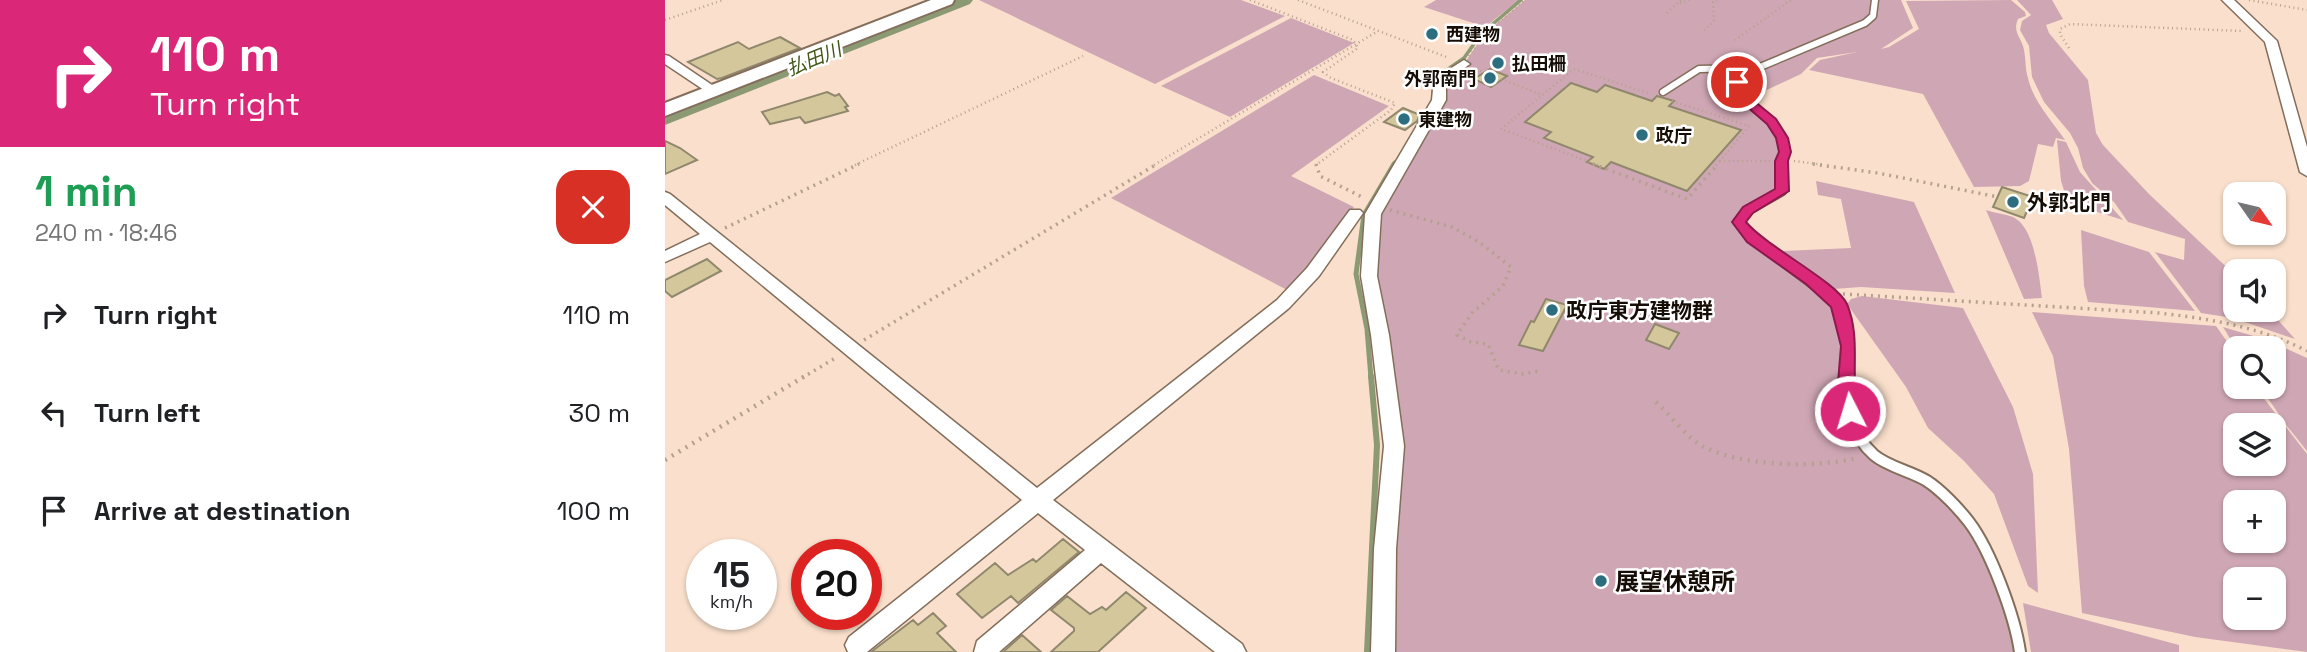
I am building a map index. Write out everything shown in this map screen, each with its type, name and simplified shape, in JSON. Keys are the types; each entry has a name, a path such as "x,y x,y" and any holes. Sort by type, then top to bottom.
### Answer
{"main road":[{"path":"665,110 946,0"}],"street":[{"path":"2228,0 2271,41 2307,172"},
{"path":"665,59 715,92"},
{"path":"857,646 1283,304 1313,272 1365,205 1439,100 1440,79 1464,64"},
{"path":"665,197 849,349 1234,652"},
{"path":"1365,205 1373,214 1369,276 1380,335 1394,446 1385,549 1383,652"},
{"path":"665,257 711,235"},
{"path":"985,649 1101,549"}],"lane":[{"path":"1875,0 1873,16 1865,23 1741,75 1736,92 1771,121 1782,138 1785,152 1782,161 1782,191 1748,210 1739,222 1752,239 1839,304 1849,346 1846,395 1854,427 1874,455 1929,482 1970,523 1998,578 2017,632 2019,652"},
{"path":"1662,95 1699,69 1756,68"}],"path":[{"path":"665,20 723,0"},
{"path":"1250,0 1358,43"},
{"path":"1298,0 1542,95"},
{"path":"1464,64 1484,34 1525,0"},
{"path":"1667,13 1681,0"},
{"path":"1677,4 1691,0"},
{"path":"1705,30 1714,21 1713,2 1717,0"},
{"path":"1735,40 1791,0"},
{"path":"2249,0 2307,10"},
{"path":"2069,48 2060,34 2060,29 2070,24 2261,32"},
{"path":"665,460 1378,31"},
{"path":"1358,43 1358,48 1323,72 1331,78 1395,103 1391,110 1317,164 1320,176 1365,205 1445,224 1485,246 1511,267 1503,286 1472,313 1457,335 1471,342 1488,344 1499,370 1523,374 1539,371"},
{"path":"711,235 1083,57"},
{"path":"1574,69 1662,95 1749,126 1687,199 1501,129 1542,95 1574,69"},
{"path":"1720,161 1806,161 1998,197"},
{"path":"1830,297 1848,293 1869,293 2159,313 2211,320 2266,333 2307,351"},
{"path":"1656,402 1701,446 1739,459 1829,466 1874,455"}],"shaded area":[{"path":"979,0 1241,0 1285,16 1155,84"},
{"path":"1436,0 1519,0 1485,27 1424,7"},
{"path":"1525,0 1901,0 1913,28 1881,49 1919,29 1906,1 2011,0 2025,12 2026,16 2018,19 2016,28 2025,53 2030,86 2038,103 2065,140 2056,138 2053,147 2038,144 2029,181 2020,186 1974,187 1923,94 1809,70 1820,60 1857,52 1817,58 1801,74 1745,100 1769,122 1780,138 1782,191 1748,210 1739,222 1839,304 1849,346 1854,427 1874,455 1929,482 1970,523 1998,578 2020,652 1383,652 1394,446 1380,335 1373,214 1439,100 1440,79 1464,64 1484,34"},
{"path":"2017,0 2052,0 2063,19 2046,25 2049,33 2088,80 2096,133 2103,145 2149,194 2223,264 2223,316 2201,313 2155,252 2184,260 2185,239 2128,222 2114,202 2092,183 2083,168 2078,148 2070,133 2044,102 2032,77 2029,46 2020,30 2022,21 2031,15"},
{"path":"1291,18 1354,43 1230,117 1161,86"},
{"path":"1314,75 1389,106 1291,176 1354,207 1289,291 1111,198"},
{"path":"2057,140 2066,142 2080,172 2123,220 2068,203 2061,181"},
{"path":"1816,181 1914,202 1955,293 1861,287 1834,289 1783,251 1851,248 1841,199 1818,195"},
{"path":"1986,210 2013,217 2026,231 2035,253 2042,298 2024,299"},
{"path":"2081,230 2149,252 2195,311 2088,302 2084,286"},
{"path":"1862,296 1963,308 2013,407 2033,474 2038,593 2028,586 1994,494 1964,461 1928,428 1906,387 1847,304 1851,299"},
{"path":"2032,312 2216,326 2223,336 2223,399 2264,399 2275,413 2223,413 2223,476 2286,476 2286,427 2307,454 2307,652 2195,637 2082,613 2069,449 2053,356"},
{"path":"2245,322 2280,322 2295,339"},
{"path":"2223,327 2253,336 2229,336"},
{"path":"2286,349 2307,358 2307,451 2286,425 2286,413 2278,413 2268,399 2286,399"},
{"path":"2023,603 2179,645 2179,652 2031,652"}],"building":[{"path":"780,37 800,48 722,78 717,79 688,62 738,42 749,49"},
{"name":"外郭南門","path":"1490,69 1507,76 1491,87 1474,79"},
{"name":"政庁","path":"1571,83 1597,92 1605,85 1652,101 1657,96 1674,101 1669,106 1741,130 1687,191 1611,162 1604,169 1587,162 1593,157 1544,138 1551,132 1525,122"},
{"path":"827,92 835,96 839,94 848,106 845,107 848,111 805,123 800,117 770,124 762,112"},
{"name":"東建物","path":"1403,108 1420,115 1417,121 1405,130 1384,122"},
{"path":"665,141 680,148 697,160 665,174"},
{"name":"外郭北門","path":"2002,187 2033,197 2024,218 1993,207"},
{"path":"707,259 721,271 672,297 665,291 665,280"},
{"path":"1546,299 1567,305 1543,351 1519,345 1531,321 1534,322"},
{"path":"1655,324 1679,333 1669,349 1646,340"},
{"path":"1063,539 1079,552 1018,603 1011,596 982,618 957,594 995,563 1008,575 1033,559 1036,562"},
{"path":"1126,592 1146,608 1098,652 1051,652 1074,631 1074,628 1051,610 1067,596 1090,614 1102,607 1106,610"},
{"path":"933,613 946,626 937,633 956,652 871,652 913,620 918,625"},
{"path":"1022,635 1041,652 1003,652"}],"waterway":[{"name":"払田川","path":"665,118 963,0"},
{"path":"1433,93 1435,78 1464,58 1481,34 1521,0"},
{"path":"1371,378 1367,329 1356,274 1364,215 1394,164"},
{"path":"1367,652 1377,445 1371,376"}],"place":[{"name":"西建物","path":"1432,34"},
{"name":"払田柵","path":"1498,63"},
{"name":"外郭南門","path":"1490,78"},
{"name":"東建物","path":"1404,119"},
{"name":"政庁","path":"1642,135"},
{"name":"外郭北門","path":"2013,202"},
{"name":"政庁東方建物群","path":"1552,310"},
{"name":"展望休憩所","path":"1601,581"}],"route":[{"path":"1737,82 1736,92 1771,121 1785,146 1782,191 1748,210 1739,222 1752,239 1812,281 1839,304 1849,346 1846,395 1850,411"}]}
